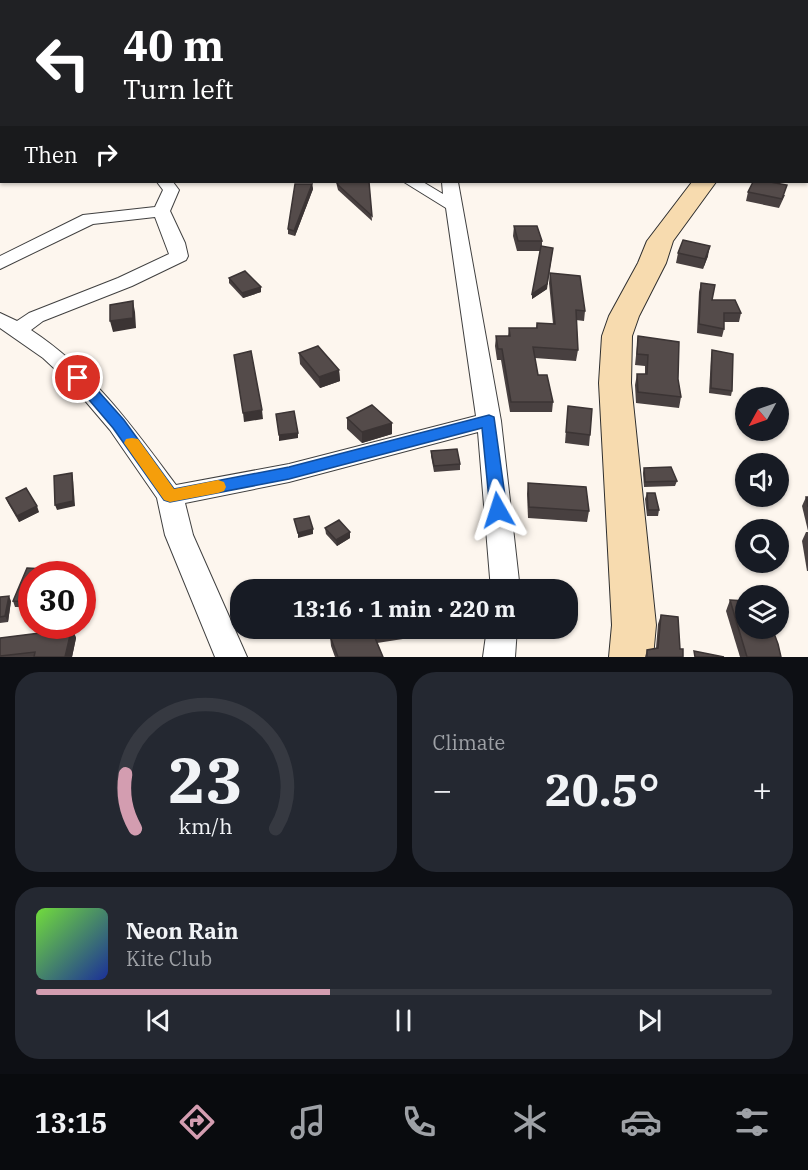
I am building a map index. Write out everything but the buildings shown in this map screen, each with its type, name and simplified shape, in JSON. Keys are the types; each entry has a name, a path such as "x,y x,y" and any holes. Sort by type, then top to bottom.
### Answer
{"main road":[{"path":"631,657 634,625 625,514 624,470 615,383 617,336 624,316 652,263 660,241 703,183"}],"street":[{"path":"160,211 171,190 166,183"},
{"path":"414,183 447,203 451,192"},
{"path":"451,192 489,421 505,579"},
{"path":"0,263 89,219 160,211"},
{"path":"9,325 36,317 125,282 179,256 176,243 160,211"},
{"path":"9,325 51,353 78,378 118,424 170,496 179,535 231,657"},
{"path":"170,496 289,473 489,421"},
{"path":"499,657 501,639"}],"slow traffic":[{"path":"132,443 170,496 218,487"}],"route":[{"path":"78,378 118,424 170,496 289,473 489,421 498,510"}]}
